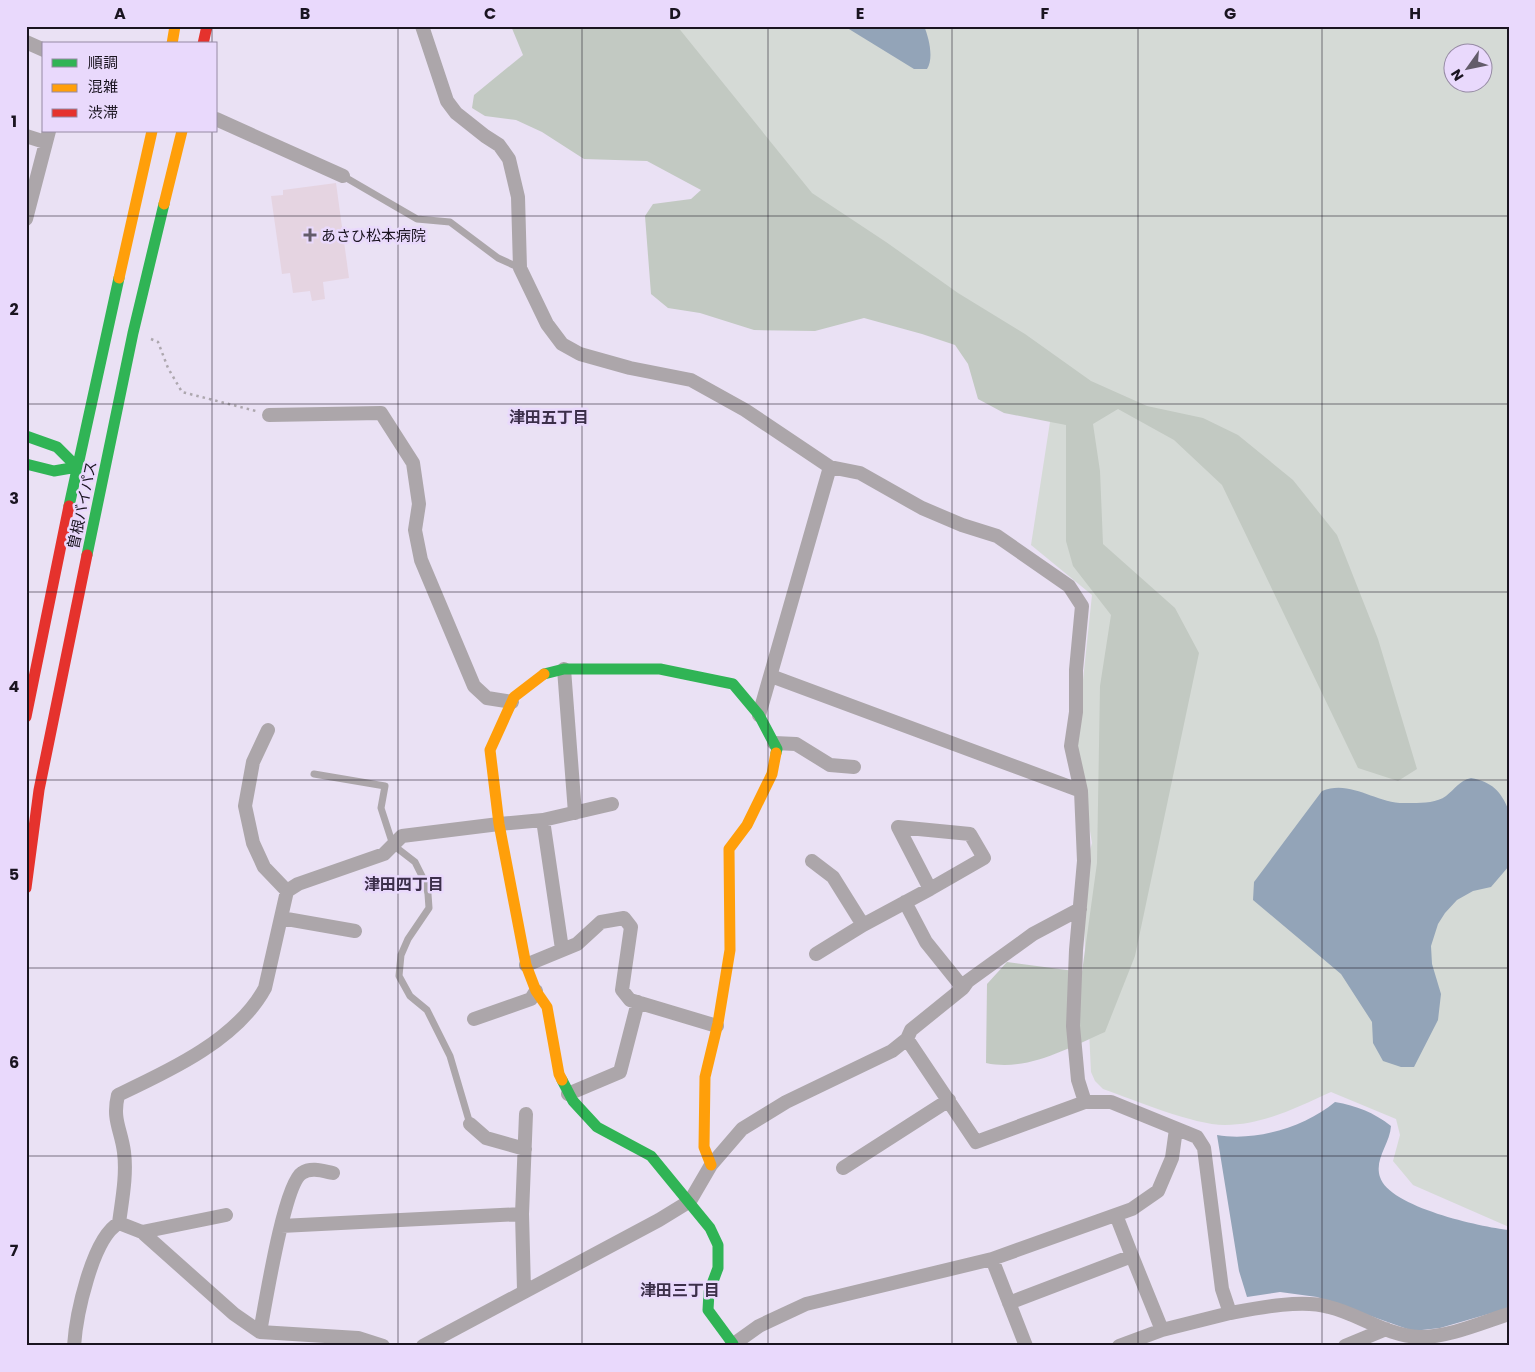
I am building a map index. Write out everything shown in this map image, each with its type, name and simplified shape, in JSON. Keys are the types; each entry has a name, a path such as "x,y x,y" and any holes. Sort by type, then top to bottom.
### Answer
{"main road":[{"path":"172,42 175,26"},
{"path":"203,42 207,26"},
{"name":"曽根バイパス","path":"26,717 77,467 152,132"},
{"name":"曽根バイパス","path":"26,888 38,790 133,332 182,132"},
{"path":"50,444 62,441 76,433 88,418"},
{"path":"26,464 54,471 77,467 93,456 107,439 115,423"},
{"path":"26,436 64,451 77,467 88,484 95,506 94,521"},
{"path":"44,469 60,484 67,515"},
{"path":"710,1165 704,1147 705,1076 717,1026 730,950 729,849 747,825 772,774 777,750 759,715 733,684 660,669 564,669 544,674 514,697 490,750 499,824 526,965 536,991 546,1007 559,1074 568,1094 598,1127 651,1156 690,1201 710,1228 718,1245 718,1268 709,1292 708,1310 732,1345"}],"street":[{"path":"422,26 447,101 456,113 499,145 509,159 518,197 520,268 546,324 562,344 580,354 613,364 691,380 745,410 830,467 860,473 922,508 962,525 997,536 1069,586 1076,595 1082,606 1076,670 1076,712 1071,746 1081,790 1084,861 1076,950 1074,1026 1078,1080 1085,1102"},
{"path":"26,42 42,49"},
{"path":"218,120 343,176"},
{"path":"26,136 47,136 26,219"},
{"path":"269,415 381,413 413,463 419,504 416,530 421,560 474,686 488,698 512,702"},
{"path":"759,715 830,467"},
{"path":"564,669 576,812"},
{"path":"771,676 1081,790"},
{"path":"268,730 252,762 246,806 253,843 264,867 287,891"},
{"path":"774,743 796,744 830,765 854,767"},
{"path":"119,1223 124,1161 114,1112 118,1095 179,1066 229,1030 257,1002 265,988 287,891 298,884 384,854 402,836 543,820 612,804"},
{"path":"543,820 562,948"},
{"path":"816,954 863,925 930,889 984,858 970,834 898,826 930,889"},
{"path":"812,861 833,877 863,925"},
{"path":"905,902 926,942 963,988"},
{"path":"423,1346 524,1290 659,1220 690,1201 710,1165 742,1129 786,1102 885,1054 907,1039 911,1030 968,982 1033,934 1080,909"},
{"path":"281,918 355,931"},
{"path":"526,965 562,948 577,944 601,922 624,918 631,927 622,990 630,1000 717,1026"},
{"path":"474,1019 530,999 536,991"},
{"path":"568,1094 620,1072 638,1002"},
{"path":"907,1039 976,1142 1085,1102 1111,1102 1197,1137 1204,1148 1222,1289 1230,1313"},
{"path":"843,1168 949,1100"},
{"path":"524,1290 522,1214 526,1114"},
{"path":"470,1124 486,1138 525,1149"},
{"path":"732,1345 759,1326 806,1304 992,1259 1132,1209 1158,1191 1172,1158 1176,1128"},
{"path":"260,1332 282,1226 297,1178 302,1173 312,1169 333,1172"},
{"path":"282,1226 522,1214"},
{"path":"142,1232 226,1215"},
{"path":"1116,1215 1162,1330"},
{"path":"119,1223 142,1232 234,1314 260,1332 346,1342 358,1338 383,1346"},
{"path":"74,1346 75,1326 92,1264 110,1228 119,1223"},
{"path":"1009,1302 1132,1256"},
{"path":"992,1259 1026,1346"},
{"path":"1119,1346 1162,1330 1230,1313 1277,1305 1328,1306 1381,1336"},
{"path":"1344,1346 1381,1336 1434,1336 1509,1314"}],"lane":[{"path":"343,176 416,220 450,222 498,258 520,268"},
{"path":"314,774 385,786 381,808 393,845 415,862 426,884 428,894 429,908 408,939 402,955 399,976 410,996 427,1010 450,1056 470,1124"}],"path":[{"path":"133,332 158,342 168,368 182,392 269,415"}],"shaded area":[{"path":"511,26 677,26 812,193 958,293 1025,334 1091,381 1147,406 1203,418 1238,435 1293,480 1337,535 1378,639 1417,769 1398,781 1358,768 1222,485 1174,440 1118,409 1093,424 1100,471 1103,544 1175,608 1199,653 1135,956 1105,1032 1047,1057 1032,1061 1001,1065 986,1063 987,984 1007,962 1082,972 1097,863 1100,686 1111,615 1073,566 1066,541 1066,425 1004,413 978,399 968,364 955,345 922,334 864,318 815,331 754,330 700,313 668,308 651,294 645,216 653,204 691,199 701,190 647,161 584,159 542,132 516,120 485,116 472,108 474,95 523,55"},
{"path":"658,26 1509,26 1509,1227 1413,1185 1393,1161 1400,1135 1396,1119 1331,1092 1267,1119 1225,1125 1181,1117 1103,1089 1095,1081 1091,1072 1083,905 1085,869 1092,843 1076,746 1092,595 1031,545 1056,383 785,214"},
{"name":"あさひ松本病院","path":"336,183 349,278 323,282 325,299 312,301 310,291 293,293 290,273 282,274 271,196 283,195 283,190"}],"water":[{"path":"844,26 924,26 929,42 930,54 927,69 914,69"},
{"path":"1471,778 1485,782 1495,789 1503,798 1509,811 1509,866 1491,887 1473,891 1457,900 1438,924 1431,946 1432,964 1441,994 1438,1020 1414,1067 1401,1067 1383,1061 1373,1043 1372,1022 1341,974 1253,900 1254,882 1322,791 1332,788 1343,788 1393,802 1426,802 1442,799 1460,783"},
{"path":"1335,1102 1364,1110 1391,1126 1379,1164 1379,1170 1380,1177 1387,1188 1400,1198 1437,1214 1478,1225 1509,1230 1509,1308 1440,1328 1413,1331 1317,1297 1280,1292 1247,1297 1239,1271 1217,1135 1247,1136 1279,1130 1309,1119"}],"traffic: fast":[{"path":"87,555 133,333 164,204"},
{"path":"69,506 119,278"},
{"path":"26,436 57,447 77,467 54,471 26,464"},
{"path":"544,674 564,669 660,669 733,684 759,715 777,749 776,753"},
{"path":"562,1080 573,1101 597,1127 651,1156 710,1228 718,1245 718,1268 709,1292 708,1310 733,1344"}],"traffic: slow":[{"path":"172,42 175,26"},
{"path":"119,278 152,132"},
{"path":"164,204 182,132"},
{"path":"544,674 514,697 490,750 499,824 526,965 536,991 547,1007 559,1074 562,1080"},
{"path":"711,1165 704,1147 705,1077 718,1023 730,950 729,849 747,825 772,774 776,753"}],"traffic: jam":[{"path":"203,42 207,26"},
{"path":"26,717 69,506"},
{"path":"26,888 39,790 87,555"}],"place":[{"name":"あさひ松本病院","path":"310,235"}],"district":[{"name":"津田五丁目","path":"549,417"},
{"name":"津田四丁目","path":"404,884"},
{"name":"津田三丁目","path":"680,1290"}]}
